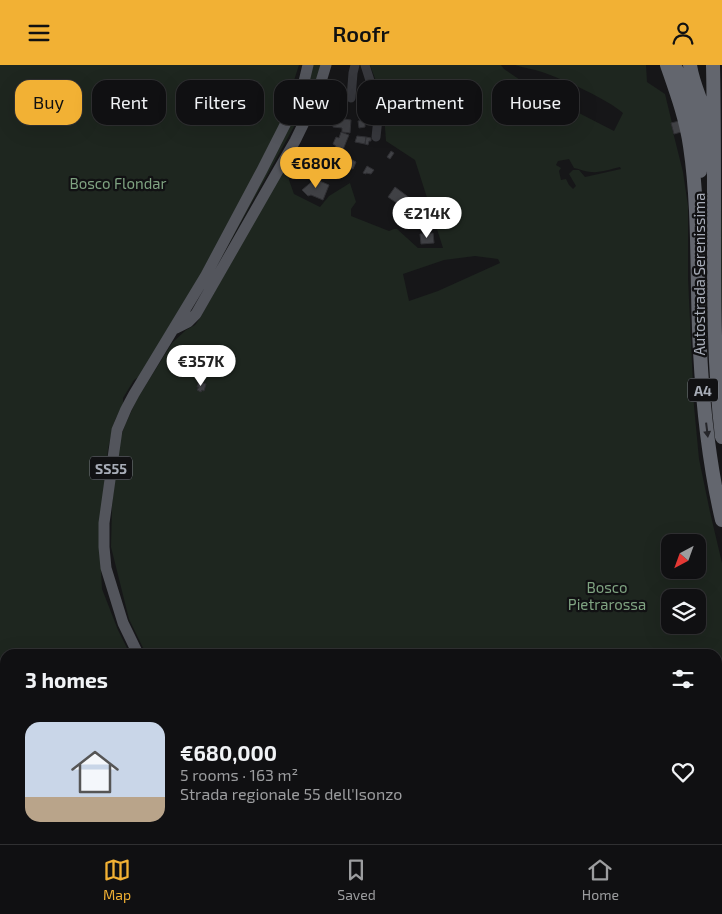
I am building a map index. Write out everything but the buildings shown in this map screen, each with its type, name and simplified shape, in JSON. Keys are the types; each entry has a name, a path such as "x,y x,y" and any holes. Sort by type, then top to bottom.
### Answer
{"highway":[{"path":"663,65 670,99 689,166 698,259"},
{"name":"A4","path":"670,65 690,144 698,259"},
{"name":"A4","path":"690,65 692,77 708,122 714,170"},
{"name":"A4","path":"699,65 699,78 711,130 714,170"},
{"name":"A4","path":"706,65 705,89 712,130 714,170"},
{"name":"A4","path":"713,65 714,170"},
{"name":"A4","path":"714,170 719,65"},
{"name":"A4","path":"714,170 722,99"},
{"name":"A4","path":"714,170 722,121"},
{"name":"Autostrada Serenissima","path":"714,170 715,350 722,437"},
{"name":"Autostrada Serenissima","path":"698,259 700,349 704,407 710,461 722,520"}],"main road":[{"path":"174,329 206,275 293,109 302,90 308,65"},
{"path":"174,329 188,322 196,313 213,285 295,141 316,99 326,65"},
{"name":"SS55","path":"136,649 123,623 106,569 104,523 117,430 134,394 174,329"}],"street":[{"path":"351,99 355,65"},
{"path":"365,65 378,109 376,137"}],"green space":[{"name":"Bosco Flondar","path":"0,65 299,65 294,80 274,80 274,125 280,125 278,130 210,260 140,376 134,380 123,398 123,405 113,426 108,449 99,533 102,589 128,649 0,649"},
{"path":"313,65 321,65 316,80 306,80"},
{"name":"Bosco Pietrarossa","path":"370,65 501,65 520,80 492,80 492,125 579,125 579,113 614,131 623,113 579,88 579,80 563,80 515,65 646,65 647,82 665,94 683,172 688,206 688,278 694,406 699,459 722,563 722,649 144,649 129,619 111,547 112,506 120,439 137,399 172,343 186,330 195,325 200,318 291,155 289,180 294,194 320,207 329,196 350,183 356,202 351,209 351,216 389,231 397,229 418,248 443,248 415,160 386,141 385,125 482,125 482,80 376,80","holes":["569,159 574,168 589,172 620,167 621,169 585,177 579,170 573,170 569,174 576,186 573,189 566,179 561,180 559,171 561,168 556,165 558,161","475,256 498,259 500,263 438,291 409,301 403,274 444,260"]},
{"path":"284,125 295,125 215,269"},
{"path":"722,186 722,333 720,264"}]}
